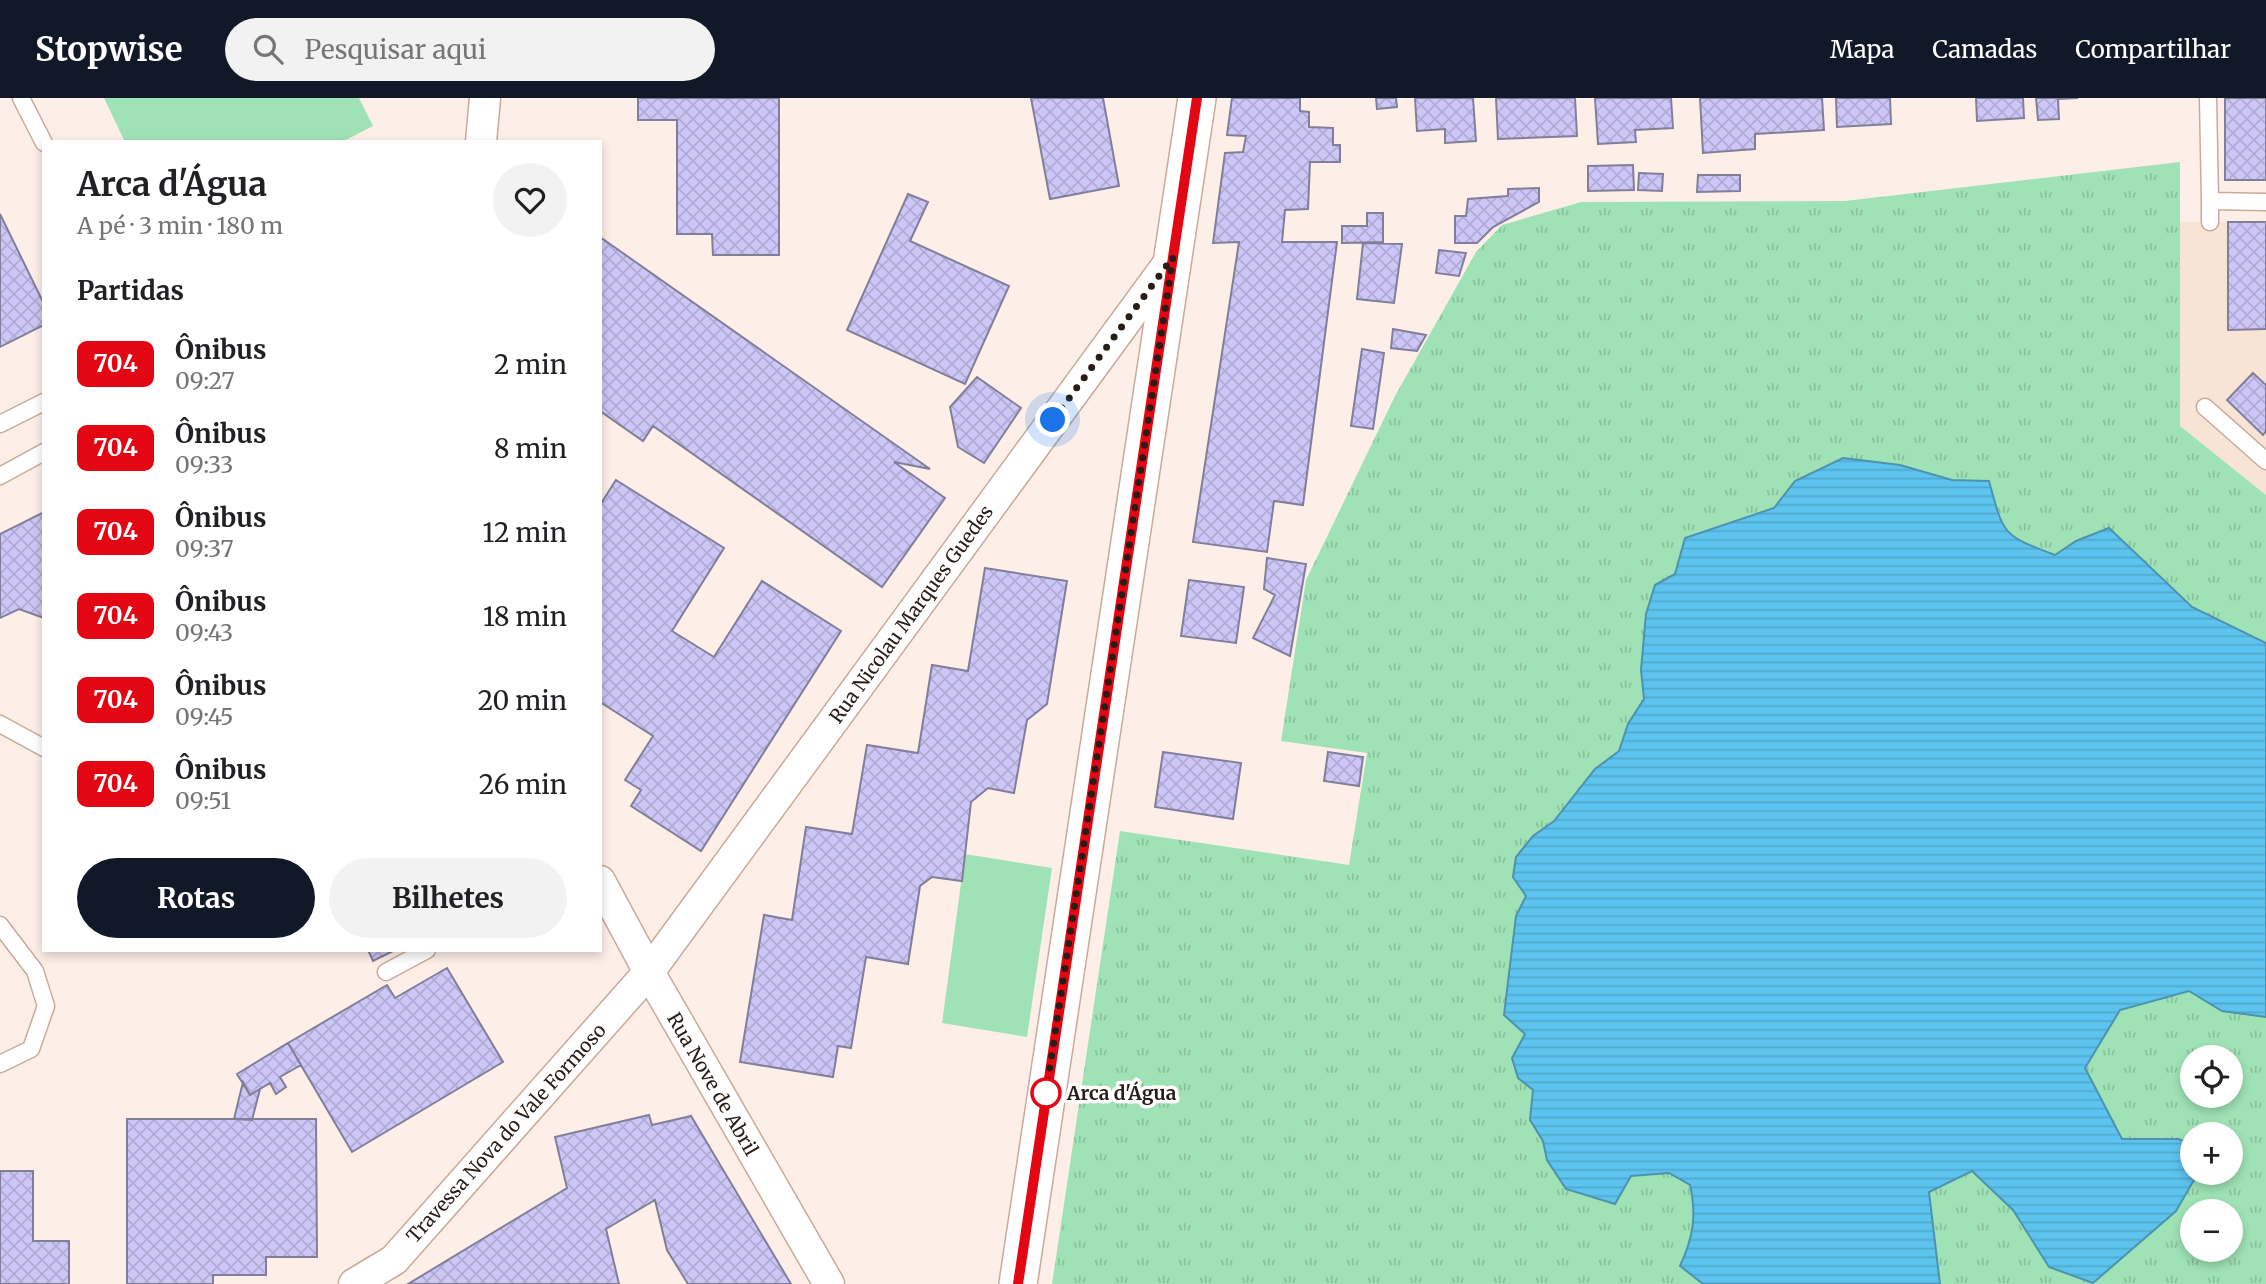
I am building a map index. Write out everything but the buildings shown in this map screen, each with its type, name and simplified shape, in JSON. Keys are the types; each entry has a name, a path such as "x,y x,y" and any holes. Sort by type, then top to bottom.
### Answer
{"street":[{"path":"481,140 485,98"},
{"path":"1018,1284 1196,98"},
{"name":"Rua Nicolau Marques Guedes","path":"649,972 1173,257"},
{"name":"Rua Nove de Abril","path":"602,885 649,972 829,1284"},
{"name":"Travessa Nova do Vale Formoso","path":"354,1284 394,1259 649,972"}],"lane":[{"path":"21,98 42,140"},
{"path":"2208,98 2210,222"},
{"path":"2210,201 2266,202"},
{"path":"0,424 42,403"},
{"path":"2205,407 2266,460"},
{"path":"0,476 42,453"},
{"path":"0,724 42,747"},
{"path":"0,1064 31,1049 46,1006 35,971 2,932"},
{"path":"386,972 423,952"}],"shaded area":[{"path":"2180,222 2266,222 2266,495 2180,426"}],"green space":[{"path":"104,98 359,98 373,126 346,140 124,140"},
{"path":"2180,162 2180,426 2266,495 2266,643 2192,607 2109,528 2076,541 2055,555 2024,543 2002,523 1989,481 1952,480 1900,465 1795,481 1774,508 1685,538 1675,574 1655,585 1646,614 1641,670 1644,699 1628,724 1619,751 1595,769 1554,821 1533,836 1513,877 1526,896 1516,916 1504,1015 1525,1035 1518,1078 1533,1090 1530,1120 1543,1141 1547,1160 1631,1176 1669,1173 1690,1185 1692,1226 1680,1266 1703,1284 1052,1284 1120,831 1349,865 1367,753 1281,741 1306,580 1395,396 1476,252 1502,225 1581,202 1845,201"},
{"path":"965,854 1052,868 1027,1037 942,1023"},
{"path":"2189,991 2222,1011 2266,1017 2266,1284 1940,1284 1929,1191 1972,1171 2013,1210 2049,1267 2176,1211 2180,1204 2180,1262 2243,1262 2243,1199 2183,1199 2191,1185 2243,1185 2243,1122 2180,1122 2180,1140 2122,1139 2085,1068 2120,1010"}],"water":[{"path":"1843,458 1900,465 1952,480 1989,481 2002,523 2024,543 2055,555 2076,541 2109,528 2192,607 2266,643 2266,1017 2222,1011 2189,991 2120,1010 2085,1068 2122,1139 2180,1140 2180,1185 2191,1185 2183,1199 2180,1199 2176,1211 2093,1283 2049,1267 2013,1210 1972,1171 1929,1192 1940,1284 1703,1284 1680,1266 1692,1227 1690,1185 1669,1173 1631,1176 1615,1204 1566,1189 1547,1160 1543,1141 1530,1120 1533,1090 1518,1078 1512,1058 1525,1034 1504,1015 1516,916 1526,896 1513,877 1516,857 1533,836 1554,821 1595,769 1619,751 1628,724 1644,699 1641,670 1646,614 1655,585 1675,574 1685,538 1774,508 1795,481"}],"bus line":[{"name":"704","path":"1018,1284 1197,98"}],"place":[{"name":"Arca d'Água","path":"1046,1093"}],"route":[{"path":"1046,1093 1173,257 1053,420"}]}
